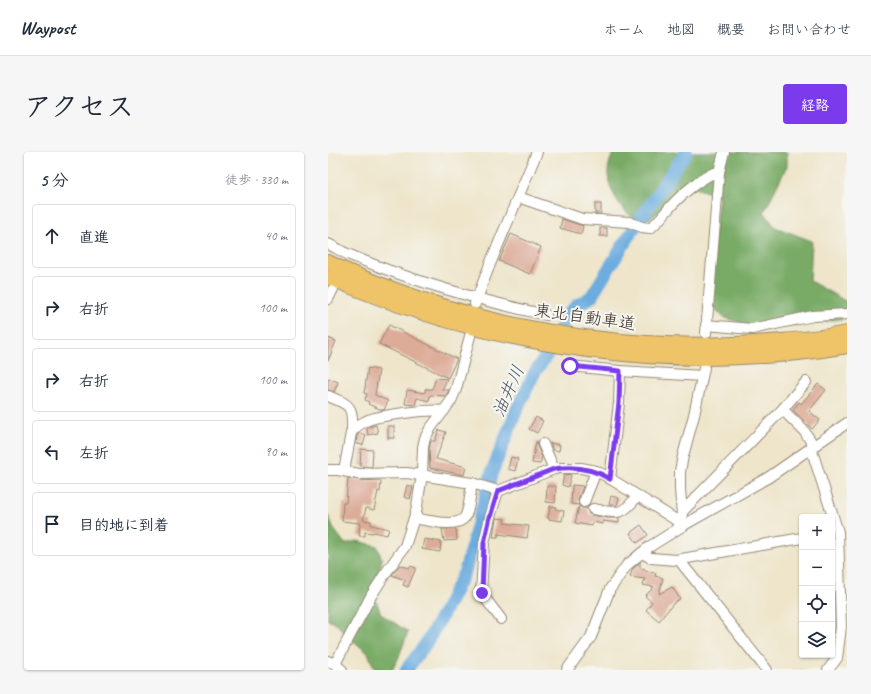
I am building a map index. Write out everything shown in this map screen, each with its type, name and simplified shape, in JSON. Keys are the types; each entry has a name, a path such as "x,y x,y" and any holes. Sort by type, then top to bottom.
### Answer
{"highway":[{"name":"東北自動車道","path":"328,262 378,284 430,302 485,317 578,349 629,355 697,357 765,355 847,346"},
{"name":"東北自動車道","path":"330,283 426,314 503,336 586,337 669,344 729,344 801,339 847,333"}],"street":[{"path":"476,301 537,152"},
{"path":"724,152 719,172 706,329 752,329 814,316 847,314"},
{"path":"518,197 582,220 629,222 642,227 650,228 674,203 699,182 714,172 719,172"},
{"path":"328,244 348,257 476,301 546,315"},
{"path":"328,299 330,283"},
{"path":"335,665 371,596 405,546 414,518 422,475 423,447 425,438 451,401 456,389 470,336"},
{"path":"570,366 620,371 703,372 680,471 680,489 684,525"},
{"path":"610,479 619,403 620,371"},
{"path":"682,512 770,420 780,412 806,382"},
{"path":"328,396 342,402 352,413 352,430 348,442 344,472"},
{"path":"352,430 367,420 434,409 444,411"},
{"path":"780,412 784,411 804,431 813,447 839,532 842,627 837,658 828,670"},
{"path":"568,670 591,637 610,589 627,565 642,553 684,525 769,477 847,423"},
{"path":"543,444 554,469"},
{"path":"328,470 359,474 407,473 474,484 495,490 554,469 581,468 596,471 684,525"},
{"path":"584,502 596,471"},
{"path":"414,518 449,524 460,521 464,518 466,513 474,484"},
{"path":"495,490 484,543 482,593 500,619"},
{"path":"593,509 617,512 629,508 637,496"},
{"path":"642,553 651,558 679,560 799,539"},
{"path":"679,560 767,670"}],"green space":[{"path":"614,152 787,152 787,166 764,212 775,227 812,241 810,281 847,302 847,315 843,319 760,329 723,317 707,300 719,196 689,186 655,215 646,220 639,220 632,217 625,211 611,187 608,170"},
{"path":"328,515 333,528 345,544 357,541 377,546 382,559 374,595 381,614 408,632 398,659 392,670 375,670 368,653 345,634 337,624 328,620"}],"building":[{"path":"595,204 601,204 601,213 595,213"},
{"path":"562,219 583,226 581,234 560,228"},
{"path":"600,228 607,228 607,236 600,236"},
{"path":"511,234 541,247 530,274 499,261"},
{"path":"389,325 457,359 448,378 379,344"},
{"path":"328,338 336,341 328,361"},
{"path":"368,368 379,370 375,395 388,401 384,410 368,404 369,402 365,400 367,394 364,393"},
{"path":"328,378 338,382 334,392 328,390"},
{"path":"436,378 447,379 442,390 449,390 446,396 430,395 429,401 417,398 415,405 405,404 407,390 425,393 425,389 432,389"},
{"path":"818,384 826,390 809,411 820,420 812,429 793,410 799,402 801,404"},
{"path":"536,417 543,421 537,433 529,429"},
{"path":"376,425 378,433 368,435 367,428"},
{"path":"388,426 394,426 394,438 388,438"},
{"path":"439,430 446,432 436,459 466,467 464,475 430,468 429,448 431,441 435,441"},
{"path":"359,433 366,435 363,445 356,444"},
{"path":"536,441 542,457 540,464 532,463"},
{"path":"550,443 560,445 559,451 553,450"},
{"path":"361,449 373,450 372,467 360,466"},
{"path":"511,457 518,459 515,471 508,469"},
{"path":"564,474 571,475 568,487 562,485"},
{"path":"348,478 381,481 380,492 378,491 374,510 366,508 363,520 371,521 371,525 389,529 387,535 365,532 365,536 359,536 360,523 342,521 343,503 346,503"},
{"path":"407,485 413,487 410,499 404,497"},
{"path":"572,485 583,486 578,500 579,505 571,504"},
{"path":"547,486 556,486 555,503 546,502"},
{"path":"611,496 619,498 617,505 609,505"},
{"path":"550,506 564,511 562,521 548,519"},
{"path":"579,506 582,508 587,508 589,514 592,515 607,518 619,518 619,523 603,521 603,524 593,522 592,526 575,523"},
{"path":"496,518 505,519 504,523 529,526 527,538 498,534 498,537 493,537"},
{"path":"641,525 648,535 637,543 630,533"},
{"path":"442,529 456,529 457,540 444,541"},
{"path":"424,539 441,542 440,552 422,549"},
{"path":"640,562 640,568 645,569 645,571 656,573 655,576 663,578 659,594 672,587 680,599 673,604 659,621 646,610 652,602 645,596 654,587 643,585 645,579 630,577 632,570"},
{"path":"400,565 409,568 410,566 416,568 408,587 403,585 405,580 392,575"}],"waterway":[{"name":"油井川","path":"406,670 425,645 465,571 492,472 517,409 535,372 549,352 568,314 577,305 591,297 634,228 686,152"}],"route":[{"path":"482,593 484,543 498,491 559,468 581,468 596,471 610,479 619,403 620,371 570,366"}]}
